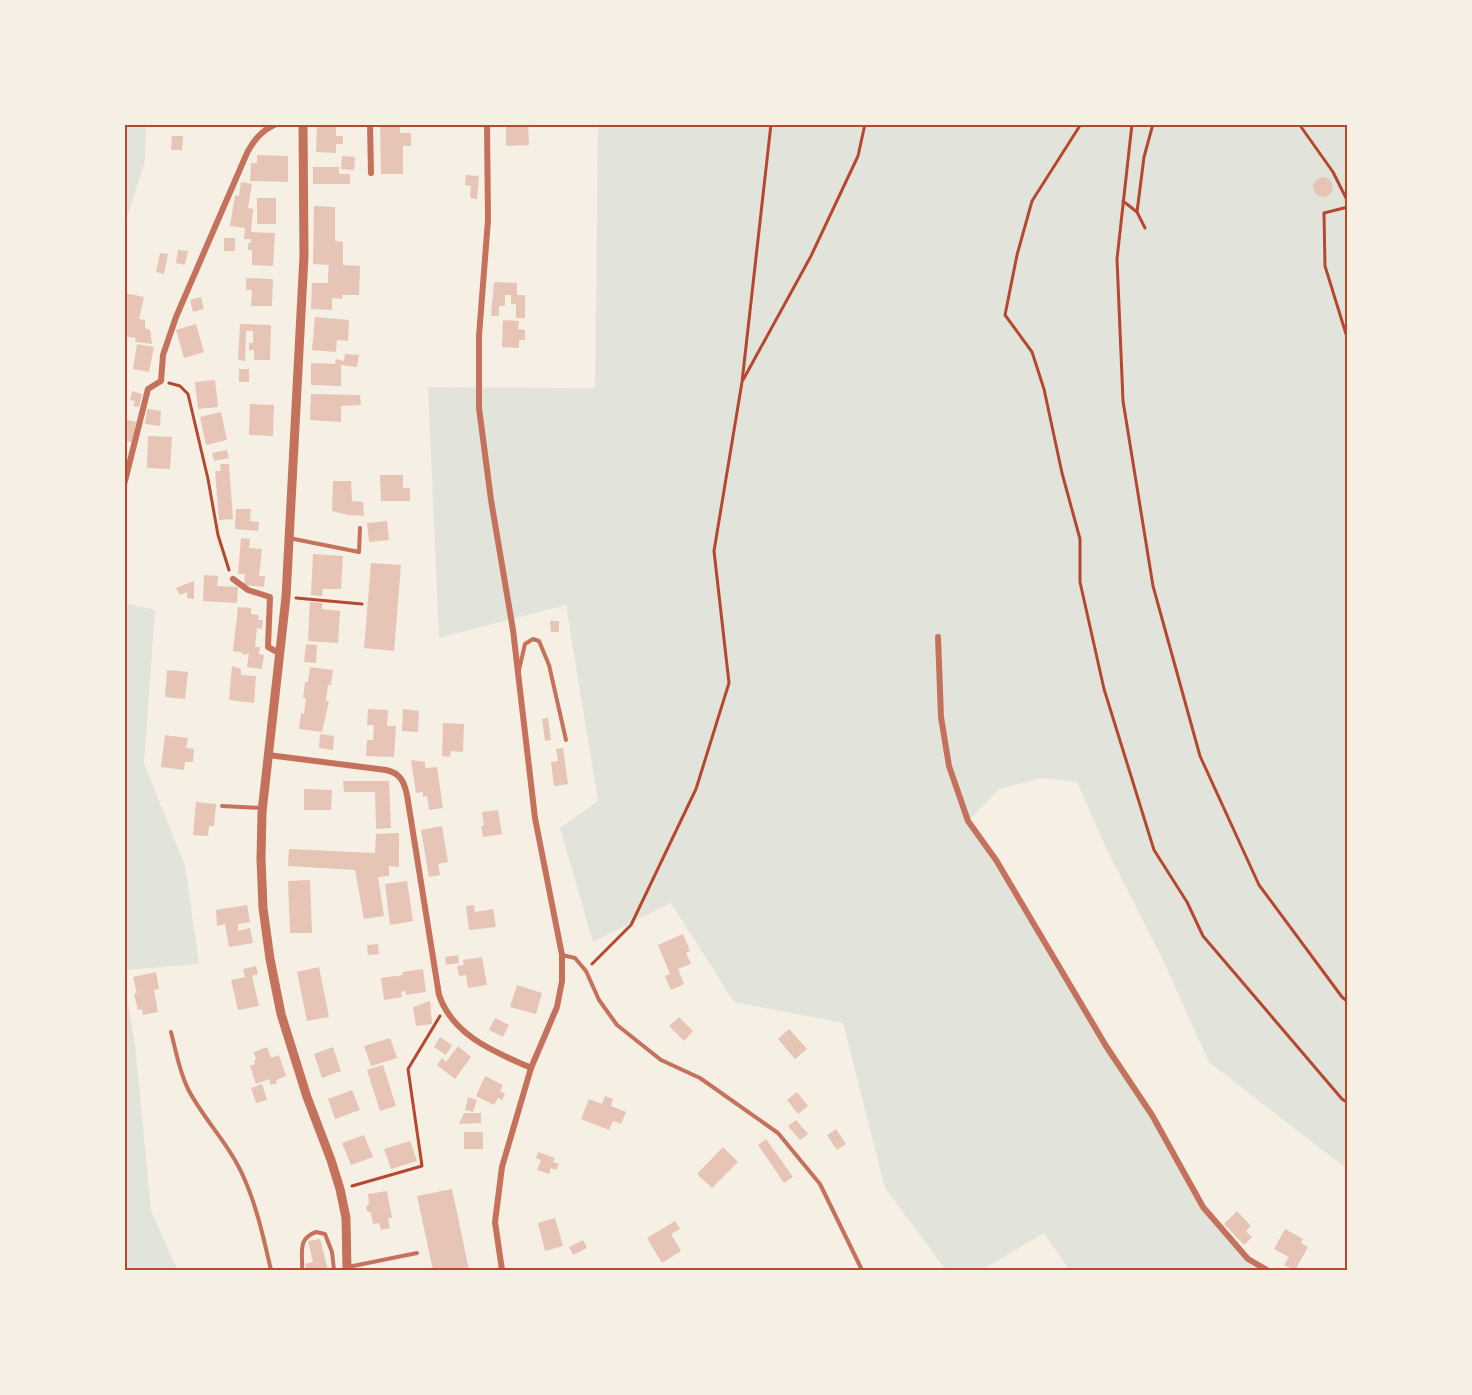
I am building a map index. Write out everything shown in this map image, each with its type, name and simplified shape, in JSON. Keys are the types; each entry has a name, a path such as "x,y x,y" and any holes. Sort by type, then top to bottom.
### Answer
{"street":[{"path":"124,485 148,389 161,381 163,355 176,317 247,153 254,140 263,131 276,124"},
{"path":"303,124 304,256 286,597 262,808 261,858 263,908 279,1003 292,1054 340,1189 346,1218 347,1269"},
{"path":"370,124 371,173"},
{"path":"488,124 488,220 479,336 479,408 491,500 513,630 535,818 562,955 562,981 557,1006 531,1068 502,1167 495,1222 502,1270"},
{"path":"234,579 248,590 270,597 268,647 279,653"},
{"path":"938,637 943,727 949,766 968,821 996,860 1106,1046 1152,1115 1203,1207 1248,1259 1267,1270"},
{"path":"268,755 386,770 395,772 401,777 407,795 439,995 444,1010 484,1047 531,1068"}],"lane":[{"path":"289,538 360,552 360,528"},
{"path":"518,674 525,644 533,639 539,641 549,665 566,740"},
{"path":"222,806 262,808"},
{"path":"562,955 575,958 585,971 599,1000 617,1025 661,1060 700,1078 778,1133 820,1184 862,1270"},
{"path":"171,1032 188,1089 230,1152 244,1178 271,1270"},
{"path":"302,1270 303,1241 307,1235 316,1232 325,1234 329,1242 334,1270"},
{"path":"347,1269 417,1253"}],"path":[{"path":"585,971 631,925 696,789 729,682 714,551 742,382 771,124"},
{"path":"742,382 811,256 858,156 865,124"},
{"path":"1081,124 1032,201 1017,255 1005,315 1032,352 1044,389 1062,473 1080,539 1080,582 1104,689 1154,850 1187,902 1203,936 1296,1047 1347,1103"},
{"path":"1132,124 1117,259 1123,402 1153,586 1200,756 1259,885 1347,1002"},
{"path":"1137,212 1144,157 1153,124"},
{"path":"1299,124 1333,172 1347,202"},
{"path":"1123,201 1137,212 1145,228"},
{"path":"1347,207 1324,213 1324,266 1347,334"},
{"path":"180,386 188,394 208,479 218,535 225,560 234,579"},
{"path":"286,597 362,604"},
{"path":"340,1189 422,1166 408,1069 444,1010"}],"shaded area":[{"path":"125,124 146,125 145,161 125,224"},
{"path":"598,125 1347,125 1347,1169 1209,1062 1161,956 1107,850 1077,782 1041,778 999,789 968,821 1003,874 1068,984 1141,1096 1200,1200 1230,1239 1247,1256 1267,1270 1069,1270 1044,1233 982,1270 946,1270 885,1188 843,1023 734,1002 671,903 593,942 560,828 598,801 566,605 439,638 428,387 595,388"},
{"path":"125,603 155,610 144,764 185,865 199,964 125,970"},
{"path":"125,985 135,1044 151,1210 177,1270 125,1270"}],"building":[{"path":"506,124 528,124 529,145 506,146"},
{"path":"317,125 336,125 336,136 343,136 343,144 336,144 336,153 316,152"},
{"path":"380,125 400,125 400,133 411,133 411,146 403,146 403,174 381,174"},
{"path":"172,136 183,136 182,150 171,150"},
{"path":"257,155 288,156 288,182 250,181 251,163 257,163"},
{"path":"342,156 355,157 354,170 341,169"},
{"path":"313,167 339,167 339,174 350,174 350,184 313,184"},
{"path":"466,175 479,176 477,199 470,198 471,186 465,185"},
{"path":"1323,177 1330,180 1333,187 1330,194 1323,197 1316,194 1313,187 1316,180"},
{"path":"241,182 252,184 248,208 253,209 251,232 275,233 273,266 252,265 252,250 248,250 248,243 251,243 251,239 244,239 245,228 230,226 235,195 239,196"},
{"path":"257,198 276,198 276,224 257,224"},
{"path":"314,206 335,207 335,241 343,242 343,265 360,266 359,295 342,295 342,299 332,298 332,310 311,309 312,283 328,283 329,265 313,264"},
{"path":"224,238 235,238 235,251 224,251"},
{"path":"178,250 188,251 185,265 176,263"},
{"path":"160,253 168,254 164,274 156,272"},
{"path":"246,278 273,279 272,306 251,306 252,290 246,290"},
{"path":"494,282 517,283 517,295 525,295 525,318 516,318 516,304 511,304 511,295 505,295 505,306 499,306 499,316 491,316"},
{"path":"124,293 144,297 139,319 145,320 145,328 150,330 152,344 135,342 136,338 124,336"},
{"path":"201,297 204,309 193,312 190,300"},
{"path":"315,317 349,320 348,341 337,340 336,352 312,350"},
{"path":"503,320 519,321 518,329 525,330 525,340 519,340 519,348 502,347"},
{"path":"196,324 204,352 184,358 176,330"},
{"path":"240,324 271,325 270,360 254,360 254,350 249,350 249,343 253,343 253,331 246,331 245,361 238,360"},
{"path":"137,344 154,347 149,372 133,369"},
{"path":"345,354 359,355 357,367 341,365 341,386 311,385 311,363 335,364 336,359 344,361"},
{"path":"239,369 249,369 249,382 239,382"},
{"path":"215,380 218,407 198,409 195,382"},
{"path":"132,391 142,394 139,407 133,406 135,401 130,400"},
{"path":"311,394 360,395 361,405 341,406 341,422 310,420"},
{"path":"250,404 274,405 273,436 249,435"},
{"path":"147,409 161,411 160,426 145,424"},
{"path":"221,412 227,440 206,445 200,417"},
{"path":"124,419 136,422 132,442 124,441"},
{"path":"148,436 172,437 170,469 147,468"},
{"path":"227,450 229,458 214,461 212,453"},
{"path":"220,464 229,464 233,519 219,520 215,471 221,471"},
{"path":"380,475 403,475 403,488 410,488 410,501 381,501"},
{"path":"333,481 351,481 352,501 363,502 364,516 332,511"},
{"path":"236,509 251,509 250,521 259,522 258,531 235,529"},
{"path":"387,521 389,540 369,542 367,523"},
{"path":"241,538 250,539 249,548 262,549 259,576 265,576 264,587 244,585 245,574 238,574"},
{"path":"313,554 343,556 341,589 323,589 322,596 311,595"},
{"path":"371,563 401,565 394,651 364,648"},
{"path":"204,575 218,576 217,586 238,587 237,603 203,601"},
{"path":"194,581 194,599 187,598 187,592 180,595 176,588"},
{"path":"310,602 322,603 322,609 340,611 338,643 308,641"},
{"path":"238,607 251,608 251,614 259,615 258,620 263,620 262,629 257,628 255,647 260,647 259,654 264,655 262,669 247,667 249,653 244,655 233,651"},
{"path":"550,621 559,621 559,632 551,632"},
{"path":"306,644 317,645 316,663 304,662"},
{"path":"232,666 241,669 241,675 256,676 254,703 229,700"},
{"path":"310,667 333,670 331,685 328,685 326,701 329,701 322,732 299,729 301,713 304,714 305,682 308,682"},
{"path":"167,670 188,672 185,699 165,697"},
{"path":"368,709 388,710 387,726 396,726 394,757 366,756 367,740 373,740 374,725 367,725"},
{"path":"403,709 419,711 418,732 402,731"},
{"path":"548,718 551,740 545,741 542,719"},
{"path":"443,723 464,724 463,752 451,751 450,757 442,756"},
{"path":"320,734 334,736 333,750 319,748"},
{"path":"165,735 188,738 186,748 194,749 193,762 185,762 184,770 161,767"},
{"path":"563,748 568,784 554,786 551,762 558,761 556,749"},
{"path":"411,760 425,762 425,768 437,767 443,808 429,810 427,796 423,797 423,792 416,793"},
{"path":"343,781 389,781 391,828 376,829 375,792 344,792"},
{"path":"304,789 332,790 331,810 304,810"},
{"path":"196,802 216,804 214,826 209,826 208,836 193,835"},
{"path":"498,810 502,834 483,837 482,812"},
{"path":"442,826 448,862 438,864 440,875 429,877 421,830"},
{"path":"399,833 399,867 389,866 389,876 378,877 384,916 364,919 355,870 288,866 289,849 375,853 376,834"},
{"path":"310,880 312,933 290,933 288,881"},
{"path":"407,881 413,921 390,925 385,884"},
{"path":"247,905 250,922 238,924 238,931 250,928 253,943 229,947 225,924 217,926 216,910"},
{"path":"474,905 475,912 493,909 496,927 469,930 466,906"},
{"path":"683,934 690,951 686,953 691,964 678,969 684,984 671,990 665,976 670,974 658,945"},
{"path":"378,944 379,954 368,955 367,945"},
{"path":"458,955 459,963 446,965 445,957"},
{"path":"482,957 487,985 468,988 466,975 459,976 457,966 464,965 463,960"},
{"path":"256,966 258,974 252,976 259,1006 238,1010 231,980 245,977 243,969"},
{"path":"319,967 329,1017 307,1021 297,972"},
{"path":"423,969 426,992 406,995 406,991 401,992 402,997 384,1000 381,978"},
{"path":"156,972 159,989 154,990 158,1012 143,1015 142,1009 138,1010 133,977"},
{"path":"517,985 542,993 536,1014 510,1007"},
{"path":"430,1001 432,1024 416,1026 413,1007"},
{"path":"679,1017 693,1031 684,1041 669,1026"},
{"path":"495,1018 509,1025 503,1037 489,1030"},
{"path":"789,1029 807,1049 795,1059 778,1039"},
{"path":"440,1037 452,1045 446,1055 434,1047"},
{"path":"390,1038 397,1058 371,1066 364,1046"},
{"path":"458,1046 471,1057 455,1079 437,1065 442,1058 446,1062"},
{"path":"267,1047 271,1058 279,1055 286,1076 271,1085 269,1079 256,1084 250,1066 255,1064 254,1052"},
{"path":"333,1047 341,1071 322,1078 314,1054"},
{"path":"383,1065 396,1106 380,1111 367,1070"},
{"path":"485,1076 503,1085 500,1091 505,1094 502,1100 498,1098 494,1105 476,1096"},
{"path":"262,1084 267,1100 256,1103 251,1088"},
{"path":"352,1090 360,1110 335,1119 328,1099"},
{"path":"797,1092 808,1106 798,1114 787,1100"},
{"path":"605,1096 613,1099 611,1106 626,1112 621,1124 613,1121 609,1130 581,1119 589,1099 602,1104"},
{"path":"468,1097 477,1100 473,1112 465,1110"},
{"path":"464,1113 481,1113 481,1123 459,1124"},
{"path":"796,1120 808,1134 800,1140 788,1126"},
{"path":"836,1129 846,1144 837,1150 827,1135"},
{"path":"464,1132 483,1132 483,1149 464,1149"},
{"path":"364,1135 373,1157 351,1165 342,1143"},
{"path":"766,1139 793,1177 784,1183 758,1145"},
{"path":"410,1141 417,1161 391,1169 384,1149"},
{"path":"723,1147 738,1162 712,1188 697,1174"},
{"path":"538,1152 555,1158 553,1162 559,1164 556,1170 551,1168 549,1174 537,1170 541,1160 536,1158"},
{"path":"452,1189 469,1270 433,1270 417,1196"},
{"path":"387,1191 392,1218 388,1218 390,1228 381,1230 379,1223 373,1224 371,1213 367,1211 368,1194"},
{"path":"1237,1211 1251,1226 1246,1231 1252,1237 1244,1245 1224,1224"},
{"path":"555,1218 563,1246 545,1251 538,1223"},
{"path":"675,1221 680,1229 671,1234 681,1251 662,1263 647,1238"},
{"path":"1285,1229 1303,1239 1301,1243 1308,1247 1295,1270 1284,1265 1289,1257 1274,1249"},
{"path":"320,1239 328,1270 307,1270 305,1264 313,1262 308,1241"},
{"path":"583,1240 587,1248 573,1255 569,1247"}]}
